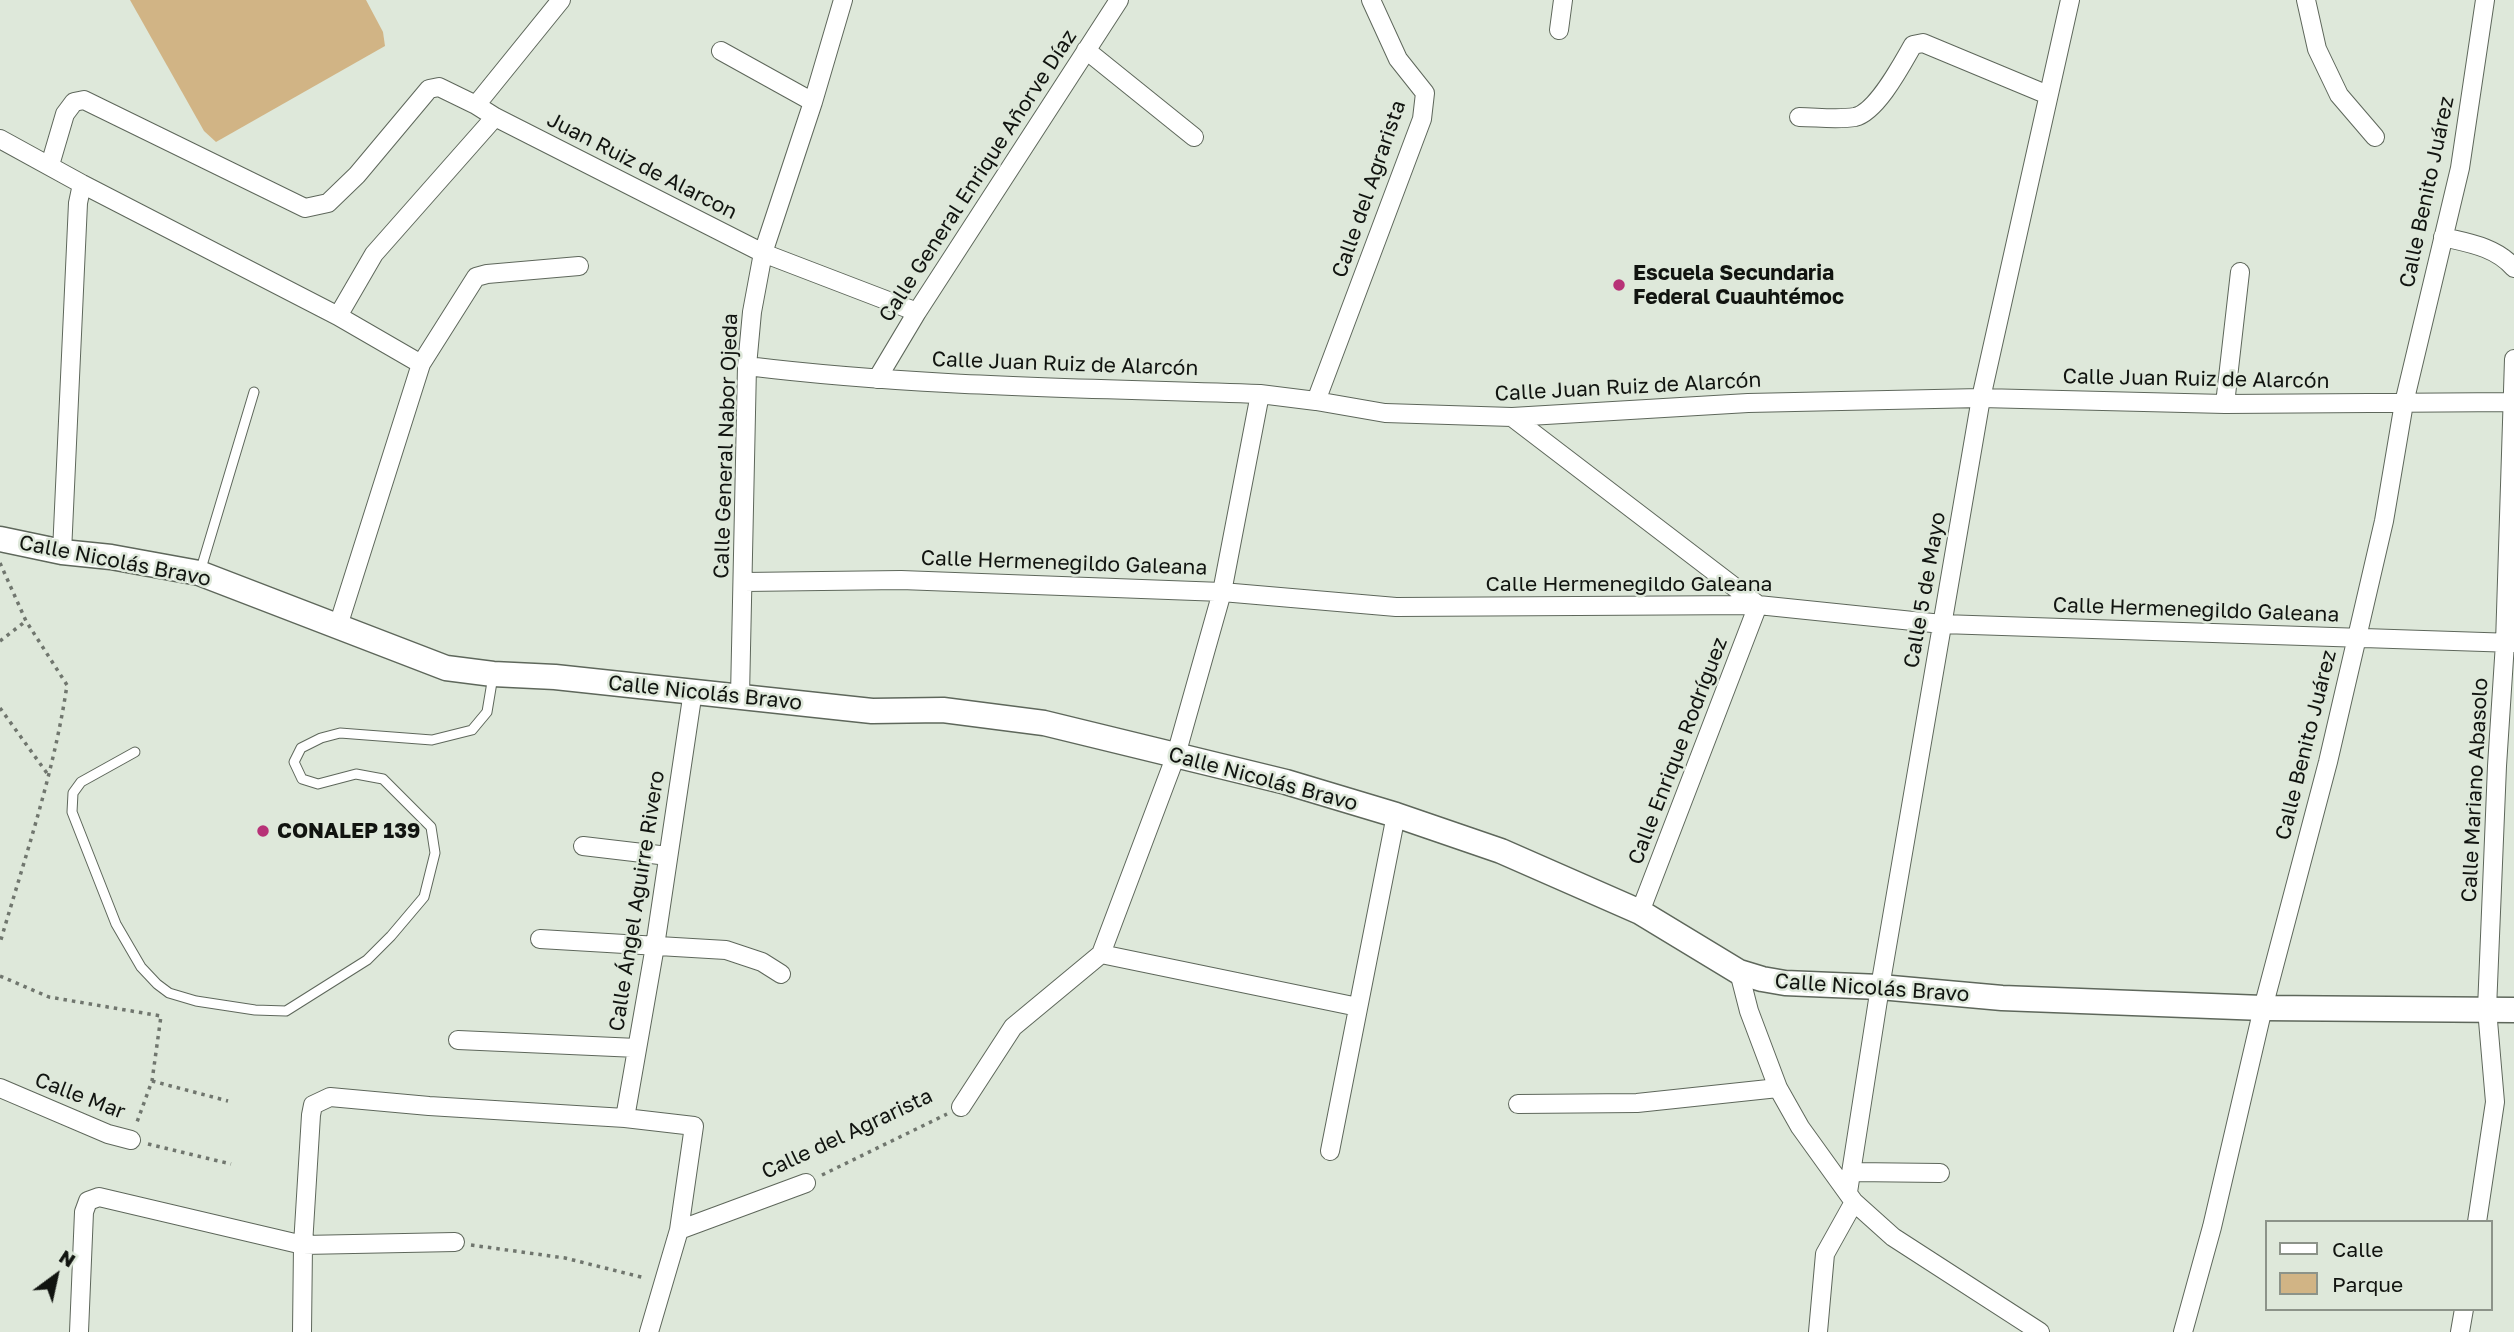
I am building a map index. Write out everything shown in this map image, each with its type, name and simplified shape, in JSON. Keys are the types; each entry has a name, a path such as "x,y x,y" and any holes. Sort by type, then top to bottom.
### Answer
{"street":[{"path":"475,105 561,0"},
{"name":"Calle General Nabor Ojeda","path":"740,696 747,366 752,312 763,253 813,102 843,0"},
{"name":"Calle General Enrique Añorve Díaz","path":"877,379 917,312 1119,0"},
{"name":"Calle del Agrarista","path":"1316,401 1422,118 1425,93 1398,59 1371,0"},
{"path":"1559,30 1563,0"},
{"name":"Calle 5 de Mayo","path":"1818,1332 1825,1254 1851,1197 1880,987 1981,398 2070,0"},
{"path":"2306,0 2317,49 2339,95 2375,137"},
{"name":"Calle Benito Juárez","path":"2183,1332 2212,1227 2263,1008 2328,762 2384,521 2404,403 2460,168 2485,0"},
{"path":"1799,117 1857,117 1870,108 1891,83 1913,44 1923,43 2048,95"},
{"path":"1086,50 1194,137"},
{"path":"721,51 813,102"},
{"name":"Juan Ruiz de Alarcon","path":"50,165 65,114 74,102 83,100 305,208 328,204 357,175 429,89 439,87 763,253 917,312"},
{"path":"338,316 374,254 495,117"},
{"path":"0,139 338,316 421,364"},
{"path":"62,552 78,203 82,184"},
{"path":"2443,237 2481,246 2505,257 2514,268"},
{"path":"338,626 421,364 476,277 579,266"},
{"path":"2225,404 2240,272"},
{"name":"Calle Mariano Abasolo","path":"2477,1220 2495,1102 2487,1009 2497,766 2510,643 2514,359"},
{"name":"Calle Juan Ruiz de Alarcón","path":"747,366 877,379 1260,394 1385,413 1512,417 1748,403 1981,398 2225,404 2513,402"},
{"name":"Calle del Agrarista","path":"961,1107 1013,1027 1101,954 1176,755 1222,592 1260,394"},
{"path":"1512,417 1758,605"},
{"name":"Calle Nicolás Bravo","path":"0,539 62,552 111,556 200,573 446,668 872,711 943,710 1031,722 1286,782 1501,850 1640,912 1740,972 1785,984 1880,987 2002,998 2263,1008 2514,1010"},
{"name":"Calle Hermenegildo Galeana","path":"744,582 901,580 1222,592 1396,607 1758,605 1942,624 2510,643"},
{"name":"Calle Enrique Rodríguez","path":"1640,912 1758,605"},
{"name":"Calle Ángel Aguirre Rivero","path":"625,1118 655,946 693,691"},
{"path":"1330,1151 1396,815"},
{"path":"583,846 668,856"},
{"path":"540,939 726,950 762,962 781,974"},
{"path":"1101,954 1358,1007"},
{"path":"1740,972 1749,1011 1778,1088 1800,1127 1851,1197 1893,1237 2040,1332"},
{"path":"458,1040 637,1048"},
{"name":"Calle Mar","path":"0,1088 108,1134 131,1140"},
{"path":"1518,1104 1637,1103 1778,1088"},
{"path":"302,1332 303,1245 313,1105 330,1097 625,1118 694,1126 679,1230 649,1332"},
{"path":"1853,1172 1940,1172"},
{"name":"Calle del Agrarista","path":"679,1230 806,1183"},
{"path":"79,1332 84,1212 89,1201 99,1197 303,1245 455,1242"},
{"path":"2460,1332 2464,1311"}],"lane":[{"path":"200,573 254,392"},
{"path":"135,752 81,782 74,793 72,812 116,924 135,956 157,984 169,993 196,1001 244,1009 286,1011 367,960 391,936 424,897 435,853 431,827 383,779 356,774 318,784 302,779 294,762 301,748 321,738 340,733 432,740 472,730 487,712 493,674"}],"path":[{"path":"0,563 26,621 67,685 60,734 0,943"},
{"path":"0,640 26,621"},
{"path":"0,709 49,776"},
{"path":"0,976 49,997 161,1016 152,1081"},
{"name":"Calle Mar","path":"131,1140 152,1081 228,1101"},
{"name":"Calle del Agrarista","path":"806,1183 961,1107"},
{"path":"131,1140 231,1164"},
{"path":"455,1242 565,1258 620,1270 664,1284"}],"green space":[{"path":"130,0 366,0 383,32 385,46 216,142 204,131"}],"place":[{"name":"Escuela Secundaria Federal Cuauhtémoc","path":"1619,285"},
{"name":"CONALEP 139","path":"263,831"}]}
